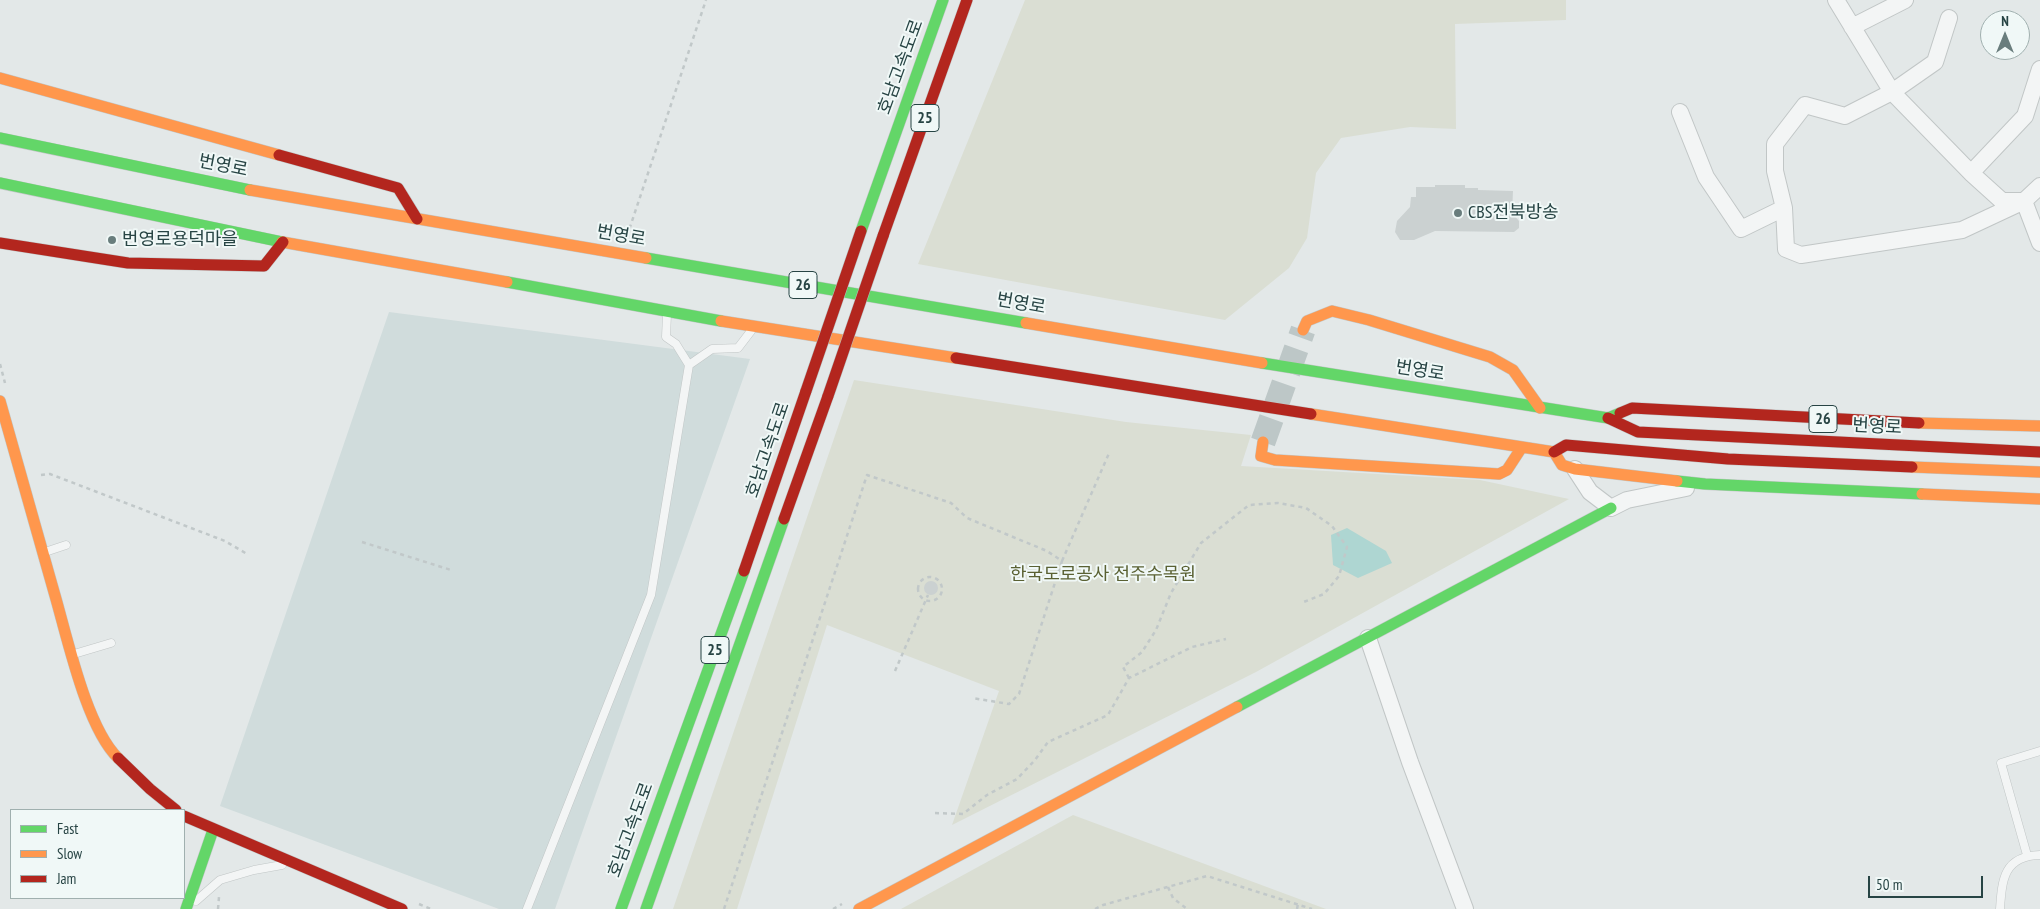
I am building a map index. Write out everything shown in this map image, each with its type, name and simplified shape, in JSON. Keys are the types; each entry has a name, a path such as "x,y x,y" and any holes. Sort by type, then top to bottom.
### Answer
{"main road":[{"name":"호남고속도로","path":"621,909 750,555 861,231 943,0"},
{"name":"25","path":"646,909 967,0"},
{"path":"0,78 398,188 417,219"},
{"name":"번영로","path":"0,138 210,182 417,219 1608,418 1638,432 2040,452"},
{"path":"0,183 283,242 754,327 1554,452 1566,445 1728,459 2040,472"},
{"path":"0,243 128,263 264,266 283,242"},
{"path":"1303,330 1307,321 1332,311 1369,320 1490,357 1513,370 1540,408"},
{"path":"0,401 72,654 95,723 111,751 150,789 175,809"},
{"name":"26","path":"1608,418 1632,408 1922,423 2040,426"},
{"path":"1263,442 1261,456 1275,460 1499,474 1507,470 1522,447"},
{"path":"1554,452 1562,465 1575,469 1704,484 2040,500"},
{"path":"859,909 1611,508"},
{"path":"185,816 402,909"},
{"path":"186,909 213,830"}],"street":[{"path":"1827,0 1852,27"},
{"path":"1836,0 1892,92 1971,173 2002,201 2024,201"},
{"path":"1852,27 1905,0"},
{"path":"1949,18 1935,62 1892,92 1845,116 1805,105 1775,144 1775,171 1784,208 1786,249 1802,256 1962,230 2024,201 2040,186"},
{"path":"1971,173 2025,116 2040,69"},
{"path":"1680,112 1706,177 1740,229 1784,208"},
{"path":"2024,201 2040,243"},
{"path":"1575,469 1590,492 1611,508 1627,500 1704,484"},
{"path":"1368,638 1410,762 1465,909"}],"lane":[{"path":"527,909 651,595 689,365 676,344 666,337 667,311"},
{"path":"689,365 712,349 738,348 754,327"},
{"path":"43,553 66,545"},
{"path":"72,654 111,643"},
{"path":"2027,855 2001,763 2040,751"},
{"path":"2000,909 2002,882 2009,866 2027,855 2040,855"},
{"path":"186,909 220,880 254,870 292,863"}],"path":[{"path":"621,254 706,0"},
{"path":"0,364 5,383"},
{"path":"972,698 1010,704 1019,694 1062,561 1110,452"},
{"path":"22,478 50,474 224,541 248,554"},
{"path":"724,909 867,474 951,503 967,518 1047,551 1062,561"},
{"path":"1129,678 1123,668 1142,652 1156,630 1172,593 1201,543 1249,505 1278,503 1306,508 1332,526 1347,547 1339,576 1324,594 1301,603"},
{"path":"362,542 451,570"},
{"path":"925,577 937,578 942,584 940,596 933,601 925,600 919,594 919,583 925,577"},
{"path":"895,671 928,595"},
{"path":"935,813 963,814 987,795 1017,779 1035,760 1048,742 1108,716 1129,678 1192,647 1226,639"},
{"path":"1095,909 1103,905 1207,876 1312,909"},
{"path":"1168,887 1173,898 1187,909"},
{"path":"413,901 431,909"},
{"path":"1297,909 1298,904"}],"shaded area":[{"path":"389,312 750,359 555,909 499,909 220,806"}],"green space":[{"path":"1025,0 1566,0 1566,20 1455,24 1456,129 1410,127 1341,138 1316,173 1307,238 1289,268 1225,320 918,264"},
{"name":"한국도로공사 전주수목원","path":"854,380 1126,422 1251,435 1241,466 1480,480 1569,499 1256,672 952,825 999,691 827,625 737,909 673,909"},
{"path":"1073,815 1326,909 901,909"}],"water":[{"path":"1347,528 1386,551 1392,563 1358,578 1333,565 1331,535"}],"building":[{"name":"CBS전북방송","path":"1435,185 1465,185 1465,188 1478,188 1478,190 1513,191 1512,213 1519,221 1519,228 1514,232 1435,231 1414,240 1400,240 1395,232 1397,221 1410,207 1411,197 1416,197 1416,187 1435,187"},
{"path":"928,581 934,581 938,588 934,595 928,595 924,591 924,585"}],"tunnel":[{"path":"1263,442 1303,330"}],"traffic: fast":[{"path":"861,231 943,0"},
{"path":"0,138 250,190"},
{"path":"0,183 282,242"},
{"path":"646,258 1026,323"},
{"path":"507,282 721,321"},
{"path":"1262,363 1608,418 1620,413"},
{"path":"1677,481 1705,484 1922,494"},
{"path":"1237,707 1611,508"},
{"path":"646,909 784,519"},
{"path":"621,909 744,571"},
{"path":"186,909 213,830"}],"traffic: slow":[{"path":"0,78 279,155"},
{"path":"250,190 646,258"},
{"path":"282,242 507,282"},
{"path":"1303,330 1307,321 1332,311 1369,320 1490,357 1513,370 1540,408"},
{"path":"721,321 956,358"},
{"path":"1026,323 1262,363"},
{"path":"0,401 79,680 96,725 118,758"},
{"path":"1311,414 1554,452 1562,465 1575,469 1677,481"},
{"path":"1919,423 2040,426"},
{"path":"1263,442 1261,456 1275,460 1499,474 1507,470 1522,447"},
{"path":"1912,467 2040,472"},
{"path":"1922,494 2040,499"},
{"path":"859,909 1237,707"}],"traffic: jam":[{"path":"883,236 967,0"},
{"path":"279,155 398,188 417,219"},
{"path":"806,391 861,231"},
{"path":"828,396 883,236"},
{"path":"0,243 128,263 264,266 283,242"},
{"path":"956,358 1311,414"},
{"path":"744,571 806,391"},
{"path":"784,519 828,396"},
{"path":"1620,413 1632,408 1919,423"},
{"path":"1608,418 1638,432 2040,452"},
{"path":"1554,452 1566,445 1728,459 1912,467"},
{"path":"118,758 150,789 175,809"},
{"path":"185,816 402,909"}],"place":[{"name":"CBS전북방송","path":"1458,213"},
{"name":"번영로용덕마을","path":"112,240"}]}
